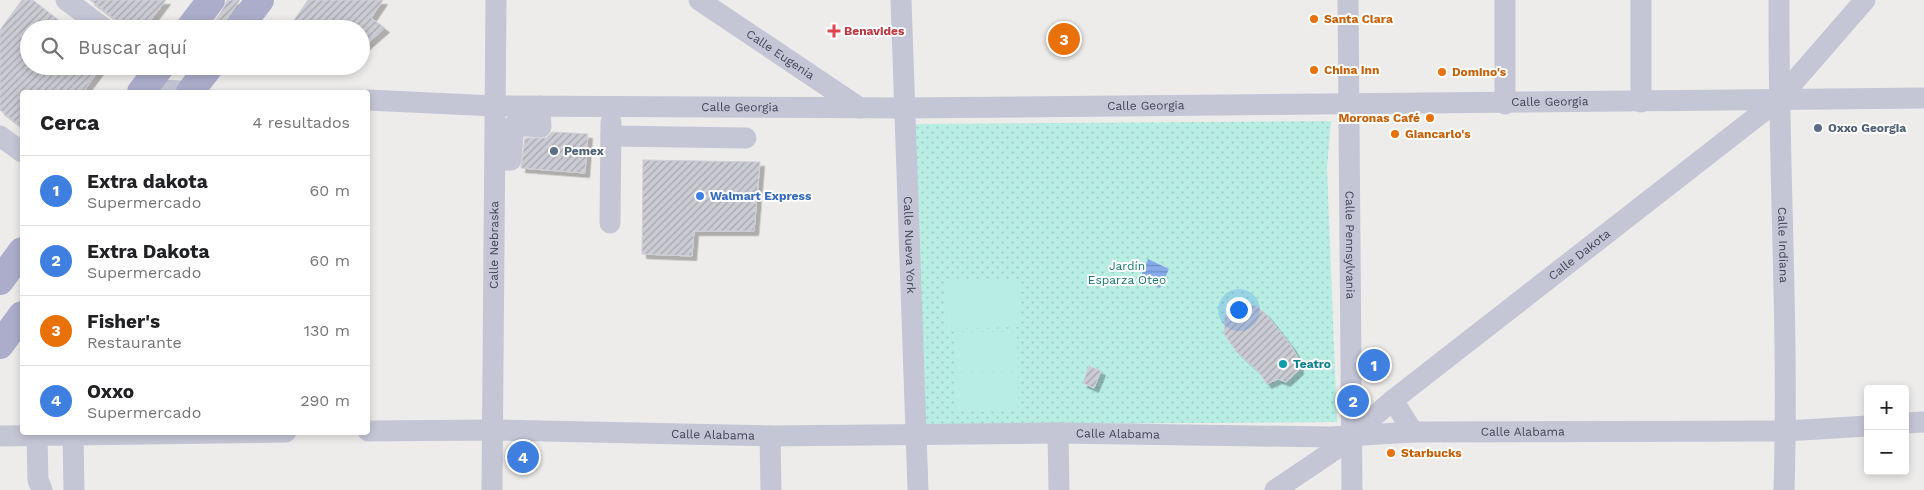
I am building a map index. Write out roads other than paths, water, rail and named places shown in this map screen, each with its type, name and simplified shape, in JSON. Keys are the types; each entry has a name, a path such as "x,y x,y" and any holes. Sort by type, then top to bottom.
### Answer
{"main road":[{"path":"197,20 211,0"},
{"path":"245,20 260,0"},
{"path":"192,90 203,75"},
{"path":"0,281 20,254"},
{"path":"0,345 20,318"}],"street":[{"path":"66,0 93,20"},
{"name":"Calle Nebraska","path":"492,490 496,0"},
{"name":"Calle Eugenia","path":"699,0 860,108"},
{"name":"Calle Nueva York","path":"901,0 918,490"},
{"name":"Calle Pennsylvania","path":"1348,0 1352,490"},
{"path":"1505,0 1505,104"},
{"path":"1641,0 1641,102"},
{"name":"Calle Indiana","path":"1778,0 1778,100 1786,431 1784,490"},
{"name":"Calle Dakota","path":"1275,490 1333,451 1393,400 1778,100 1865,0"},
{"path":"152,77 185,90"},
{"name":"Calle Georgia","path":"370,100 495,106 904,108 1505,104 1924,98"},
{"path":"495,160 511,160 514,125 541,127 540,106"},
{"path":"610,223 611,106"},
{"path":"0,136 20,151"},
{"path":"611,136 746,138"},
{"path":"1393,400 1413,432"},
{"path":"1909,423 1924,422"},
{"name":"Calle Alabama","path":"370,431 492,430 770,436 1058,433 1352,436 1413,432 1786,431 1864,426"},
{"path":"1058,433 1059,490"},
{"path":"0,436 55,435"},
{"path":"73,435 74,490"},
{"path":"37,436 38,480 42,490"},
{"path":"770,436 772,490"}],"water":[{"path":"1148,259 1169,269 1160,288 1140,279"}],"place":[{"name":"Santa Clara","path":"1314,19"},
{"name":"Benavides","path":"834,31"},
{"name":"Fisher's","path":"1064,39"},
{"name":"China Inn","path":"1314,70"},
{"name":"Domino's","path":"1442,72"},
{"name":"Moronas Café","path":"1430,118"},
{"name":"Oxxo Georgia","path":"1818,128"},
{"name":"Giancarlo's","path":"1395,134"},
{"name":"Pemex","path":"554,151"},
{"name":"Walmart Express","path":"700,196"},
{"name":"Teatro","path":"1283,364"},
{"name":"Extra dakota","path":"1374,365"},
{"name":"Extra Dakota","path":"1353,401"},
{"name":"Starbucks","path":"1391,453"},
{"name":"Oxxo","path":"523,457"}],"park label":[{"name":"Jardín Esparza Oteo","path":"1127,273"}]}
